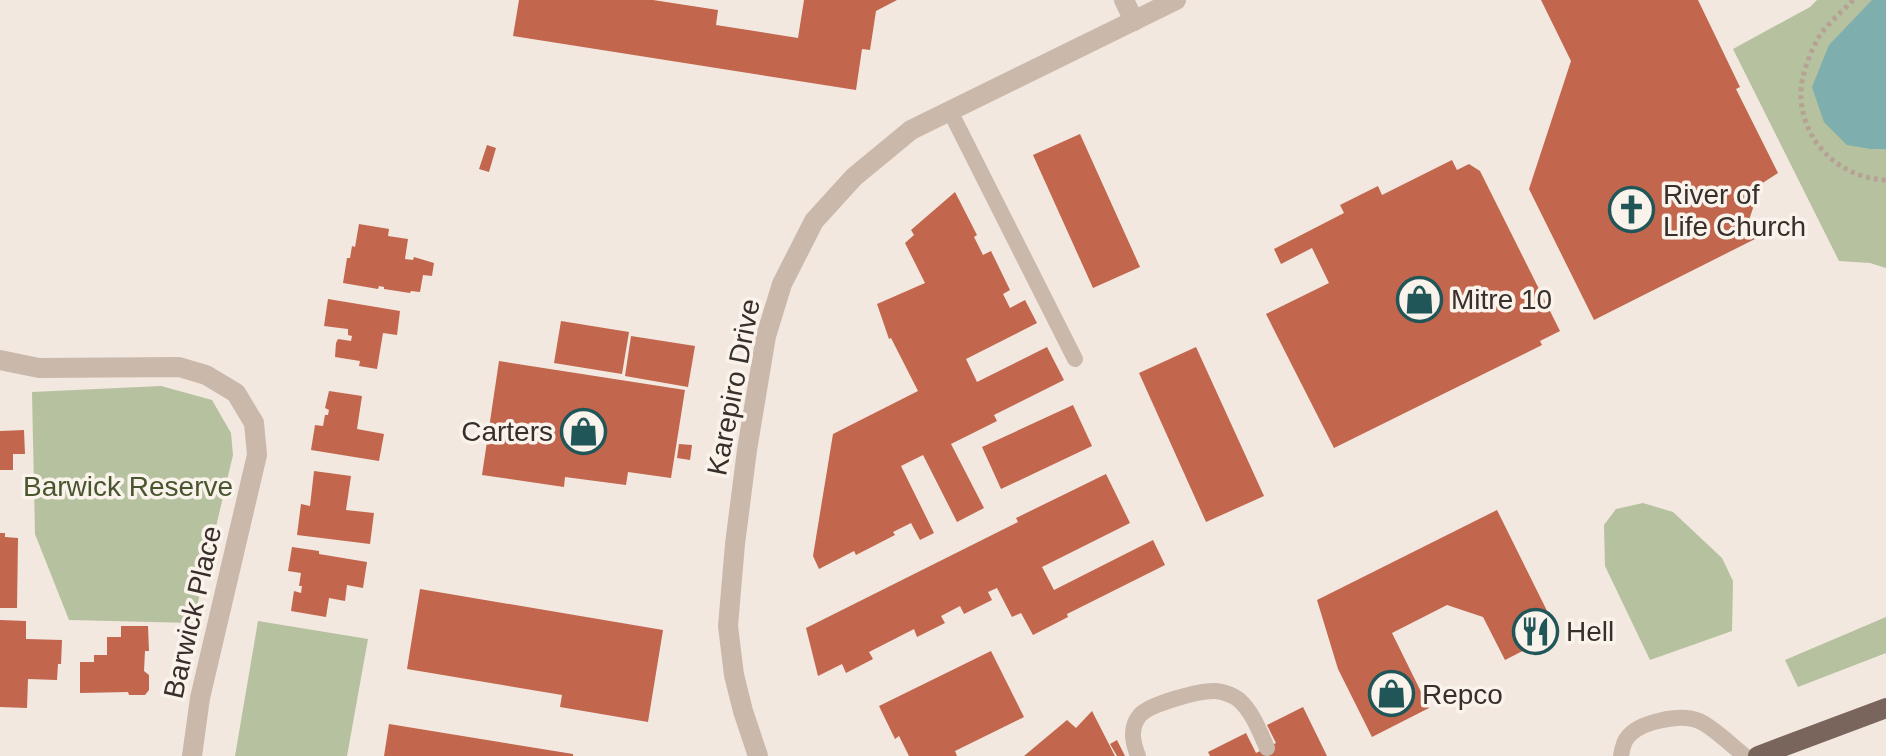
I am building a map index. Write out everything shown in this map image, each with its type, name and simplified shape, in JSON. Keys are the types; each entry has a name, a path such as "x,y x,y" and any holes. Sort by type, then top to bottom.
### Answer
{"main road":[{"path":"1758,756 1886,708"}],"street":[{"path":"1124,0 1134,21"},
{"name":"Karepiro Drive","path":"758,756 734,675 728,626 735,544 766,336 782,284 814,221 854,177 911,130 1176,0"},
{"name":"Barwick Place","path":"0,360 39,368 179,367 206,375 236,393 254,423 257,455 200,698 192,756"}],"lane":[{"path":"950,111 1075,359"},
{"path":"1138,756 1131,740 1139,716 1153,707 1214,690 1238,699 1267,748"},
{"path":"1621,756 1628,735 1639,728 1677,716 1701,722 1745,756"}],"path":[{"path":"1853,0 1818,38 1805,69 1801,89 1804,119 1820,149 1844,169 1886,180"}],"green space":[{"path":"1817,0 1886,0 1886,268 1870,263 1839,261 1733,49 1810,7"},
{"name":"Barwick Reserve","path":"161,386 212,400 231,433 233,455 193,623 69,620 35,534 32,392"},
{"path":"1643,503 1673,512 1722,558 1733,581 1732,631 1650,660 1605,566 1604,525 1616,509"},
{"path":"1886,617 1886,653 1798,687 1785,660"},
{"path":"258,621 368,639 347,756 235,756"}],"water":[{"path":"1872,0 1886,0 1886,149 1847,145 1824,122 1812,87 1829,45"}],"building":[{"path":"519,0 653,0 718,10 716,25 798,38 804,0 897,0 876,11 870,50 862,49 856,90 513,36"},
{"path":"1541,0 1698,0 1740,87 1736,89 1778,173 1761,184 1748,223 1755,239 1594,320 1529,189 1571,61"},
{"path":"1080,134 1140,267 1093,288 1033,155"},
{"path":"487,145 496,148 489,172 479,169"},
{"name":"Mitre 10","path":"1452,160 1457,170 1469,164 1480,171 1560,331 1540,341 1542,345 1334,448 1266,314 1329,283 1312,248 1281,264 1274,249 1344,213 1340,205 1378,186 1382,195"},
{"path":"955,192 977,235 974,237 983,255 991,251 1010,290 1003,294 1010,308 1025,300 1037,323 966,359 977,382 1047,347 1064,380 994,415 997,421 951,444 984,508 957,522 923,455 901,466 934,533 920,540 911,523 856,555 854,551 819,569 813,556 833,434 918,391 889,339 877,304 925,283 905,243 914,235 911,230"},
{"path":"359,224 389,229 388,236 408,239 405,259 413,260 414,257 434,263 432,276 423,275 420,292 343,283 347,258 350,258 352,246 355,247"},
{"path":"328,299 400,311 397,335 383,333 377,369 359,366 360,361 335,357 338,339 351,341 352,336 348,335 348,329 324,326"},
{"path":"561,321 629,332 622,374 554,363"},
{"path":"631,336 695,346 688,387 625,376"},
{"path":"1196,347 1264,496 1206,522 1139,373"},
{"name":"Carters","path":"499,361 685,390 671,478 628,472 626,485 565,477 564,487 482,475"},
{"path":"329,391 362,396 357,429 384,434 379,461 311,450 315,425 323,426 325,415 328,415 329,410 325,408"},
{"path":"1073,405 1092,446 1001,489 982,447"},
{"path":"24,430 25,454 13,454 13,470 0,470 0,431"},
{"path":"679,444 692,445 690,460 677,458"},
{"path":"314,471 351,476 346,510 374,513 370,544 297,535 301,504 310,506"},
{"path":"1106,474 1130,523 1042,567 1054,590 1153,540 1165,565 1067,614 1068,617 1033,635 1021,613 1012,617 997,588 988,592 992,600 964,614 960,606 941,616 945,623 917,637 914,629 869,652 873,659 846,673 842,664 818,676 806,628 1018,522 1016,518"},
{"path":"1497,510 1558,633 1505,660 1483,617 1447,605 1392,633 1429,708 1372,737 1338,669 1317,600"},
{"path":"0,533 5,533 5,537 18,538 17,608 0,608"},
{"path":"292,547 367,562 363,588 347,585 345,601 329,598 326,617 291,611 294,591 301,593 302,586 299,586 301,573 288,571"},
{"path":"420,589 663,630 648,722 560,707 562,695 407,669"},
{"path":"0,620 26,621 26,639 62,640 57,680 28,679 27,708 0,707"},
{"path":"121,626 148,626 149,651 145,651 144,671 149,675 149,690 145,695 129,695 128,692 80,693 80,662 94,662 94,655 107,655 107,637 121,637"},
{"path":"991,651 1024,717 955,751 957,756 909,756 899,736 895,739 879,706"},
{"path":"1303,707 1327,756 1210,756 1208,752 1246,733 1256,753 1276,743 1267,725"},
{"path":"1092,711 1115,756 1024,756 1067,720 1076,728"},
{"path":"389,724 573,754 573,756 384,756"},
{"path":"1117,740 1125,756 1117,756 1110,744"}],"place":[{"name":"River of Life Church","path":"1632,210"},
{"name":"Mitre 10","path":"1420,299"},
{"name":"Carters","path":"584,431"},
{"name":"Hell","path":"1535,631"},
{"name":"Repco","path":"1391,694"}]}
